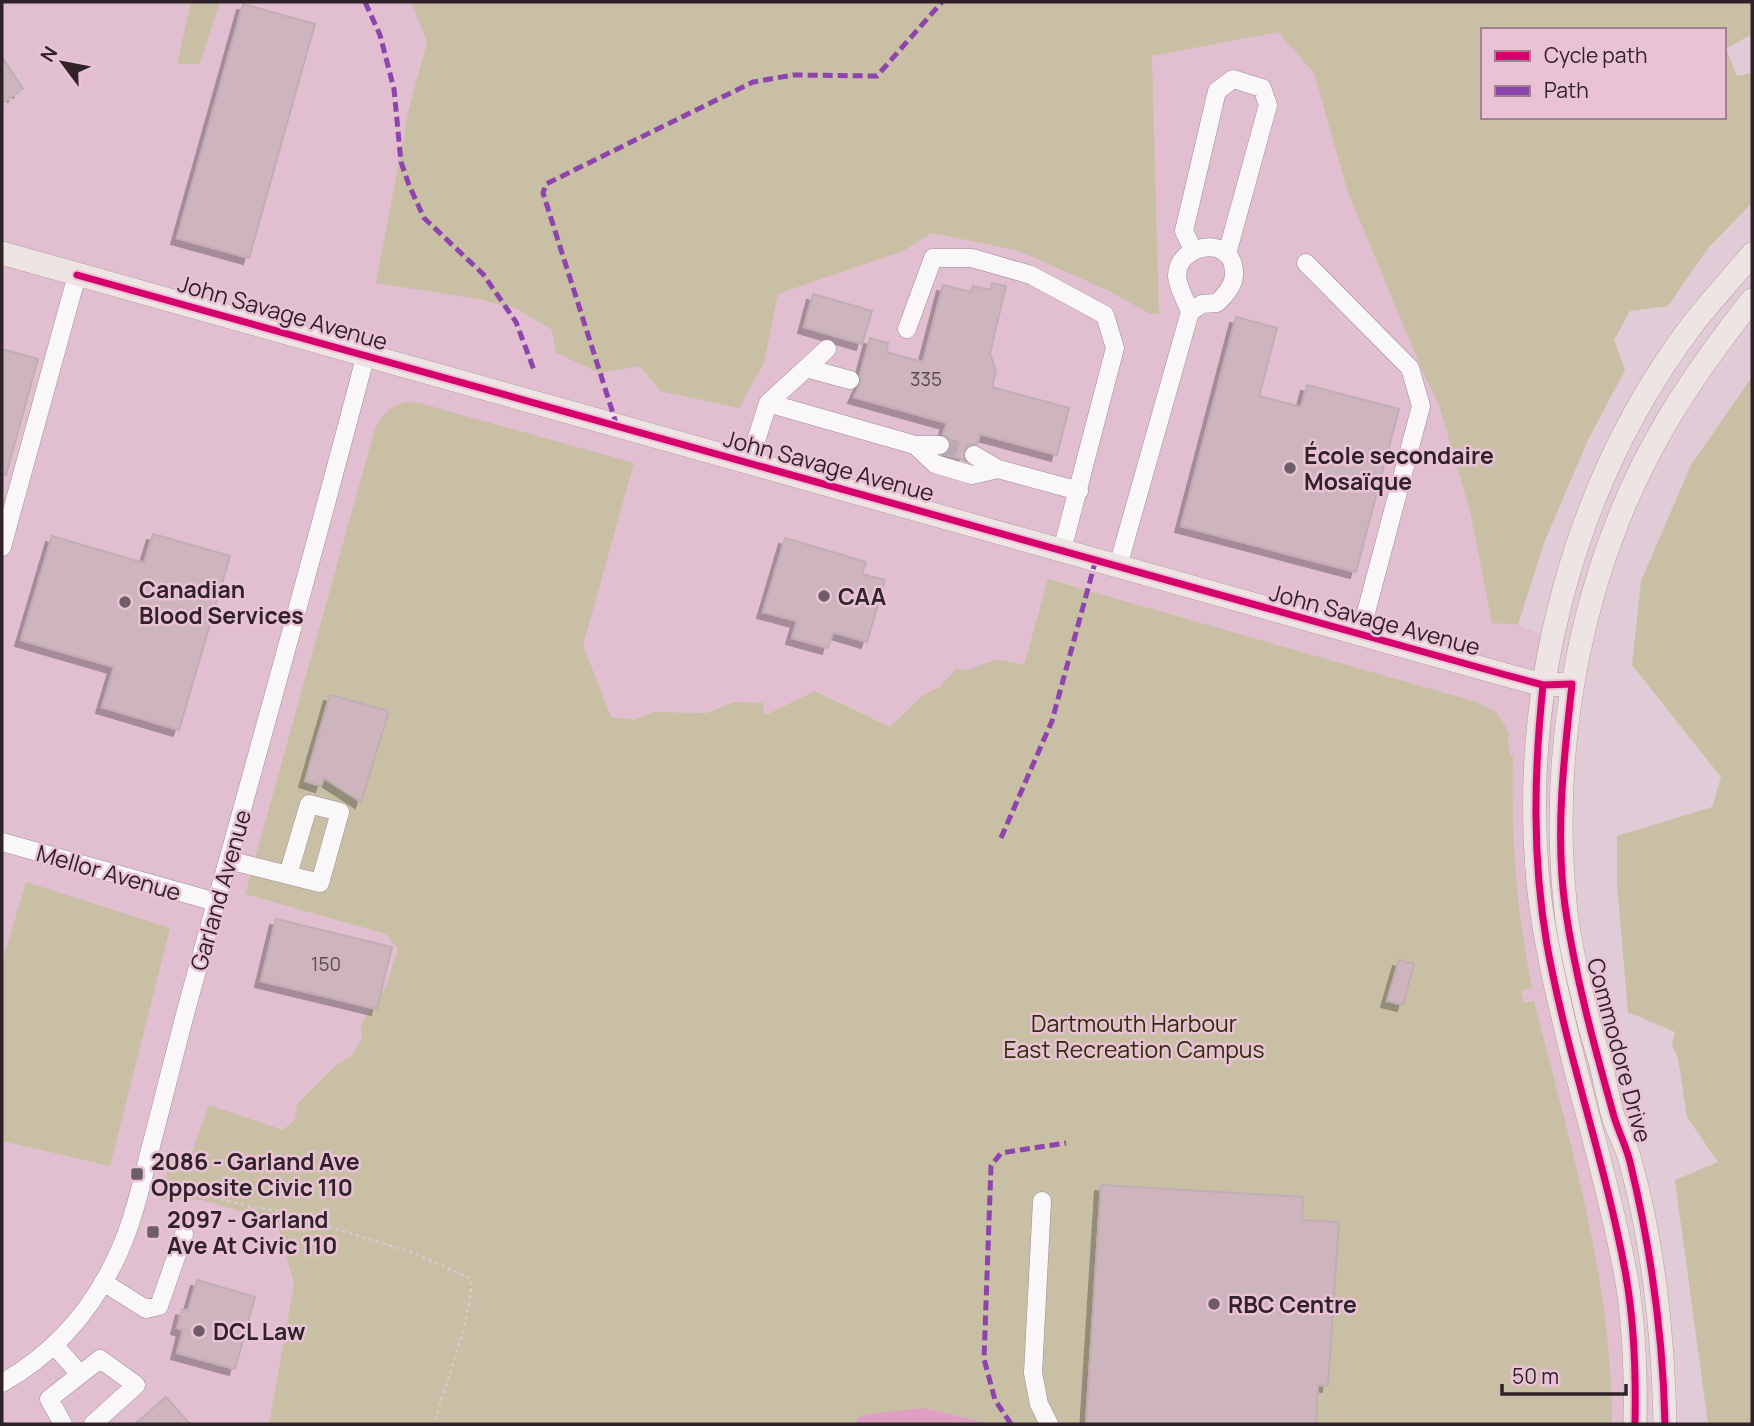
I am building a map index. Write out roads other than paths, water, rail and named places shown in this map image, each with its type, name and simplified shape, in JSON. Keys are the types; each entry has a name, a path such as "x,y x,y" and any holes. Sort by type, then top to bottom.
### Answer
{"main road":[{"name":"John Savage Avenue","path":"2,253 1360,635 1543,685 1572,684"},
{"name":"Commodore Drive","path":"1634,1424 1633,1362 1626,1278 1547,945 1538,881 1535,782 1543,685 1550,643 1570,569 1591,506 1613,459 1650,389 1691,327 1752,254"},
{"name":"Commodore Drive","path":"1665,1424 1659,1313 1650,1256 1630,1159 1613,1115 1570,937 1562,864 1562,792 1572,684 1581,637 1611,544 1636,482 1665,423 1718,343 1752,300"}],"street":[{"path":"1193,250 1184,231 1217,91 1233,79 1262,88 1268,105 1227,254"},
{"path":"1118,566 1189,312 1177,276 1180,262 1193,250 1204,246 1216,247 1227,254 1231,261 1234,276 1229,290 1217,303 1202,304 1189,312"},
{"path":"907,329 933,258 972,258 1031,275 1105,315 1115,348 1062,550"},
{"path":"1306,262 1410,368 1421,406 1360,635"},
{"path":"2,547 77,275"},
{"path":"749,463 768,403 827,349"},
{"name":"Garland Avenue","path":"2,1382 21,1372 55,1346 85,1312 120,1251 138,1195 216,902 315,550 366,354"},
{"path":"806,368 850,380"},
{"path":"768,403 915,445 940,446"},
{"path":"915,445 935,464 972,475 998,469"},
{"path":"974,455 998,469 1079,491"},
{"name":"Mellor Avenue","path":"2,842 216,902"},
{"path":"228,860 288,875"},
{"path":"1567,1032 1591,1028"},
{"path":"1042,1201 1033,1373 1040,1404 1049,1424"},
{"path":"103,1282 146,1310 159,1306 184,1234"},
{"path":"55,1346 79,1373"},
{"path":"63,1424 49,1399 100,1359 136,1385 93,1424"}],"tunnel":[{"path":"940,445 974,455"}],"place":[{"name":"École secondaire Mosaïque","path":"1290,468"},
{"name":"CAA","path":"824,596"},
{"name":"Canadian Blood Services","path":"125,602"},
{"name":"2086 - Garland Ave Opposite Civic 110","path":"137,1174"},
{"name":"2097 - Garland Ave At Civic 110","path":"153,1232"},
{"name":"RBC Centre","path":"1214,1304"},
{"name":"DCL Law","path":"199,1331"}],"park label":[{"name":"Dartmouth Harbour East Recreation Campus","path":"1134,1036"}]}
